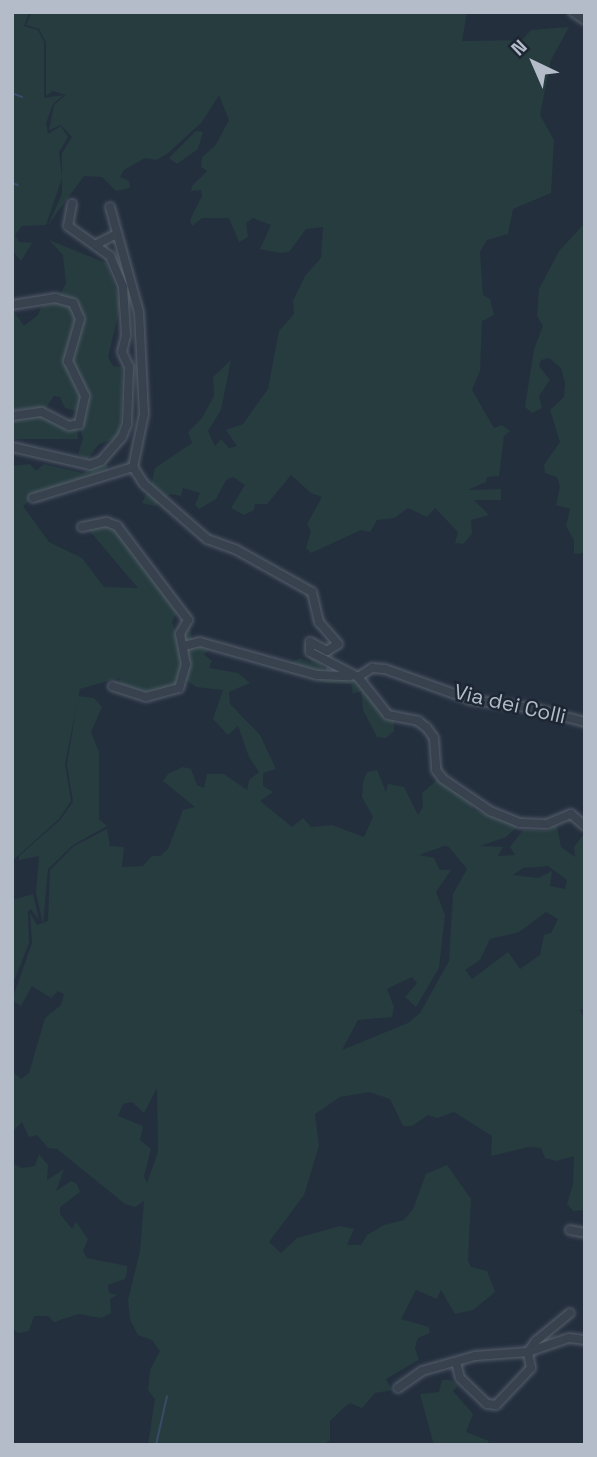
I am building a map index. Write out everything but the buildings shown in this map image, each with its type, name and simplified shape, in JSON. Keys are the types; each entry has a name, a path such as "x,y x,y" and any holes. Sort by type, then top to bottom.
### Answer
{"street":[{"path":"573,12 585,20"},
{"path":"12,447 90,465 101,461 122,437 127,424 129,367 122,352 126,335 123,287 110,256 68,226 72,204"},
{"path":"110,207 117,225 115,235 136,298 144,366 144,414 133,467 144,484 207,540 235,549 312,592 319,622 338,644 334,650 314,642 307,648 358,677 388,715 418,721 427,728 434,738 436,770 490,811 529,825 547,824 571,814 585,826"},
{"path":"95,245 115,235"},
{"path":"12,305 55,298 73,303 80,319 68,361 85,396 79,424 69,426 41,412 12,416"},
{"path":"129,367 144,366"},
{"path":"33,498 133,467"},
{"path":"82,527 106,522 124,531 188,620 180,634 184,646 184,678 175,691 146,697 113,686"},
{"name":"Via dei Colli","path":"184,646 206,643 317,675 358,677 372,668 384,669 471,700 533,708 585,722"},
{"path":"570,1230 585,1233"},
{"path":"528,1352 570,1312"},
{"path":"398,1388 422,1371 494,1352 528,1352 569,1338 585,1340"},
{"path":"456,1362 460,1378 487,1404 496,1405 531,1368 528,1352"}],"green space":[{"path":"29,12 24,26 38,30 44,42 44,98 64,95 53,104 46,123 48,134 61,126 68,137 59,152 62,178 46,225 22,226 15,235 19,242 32,243 21,261 12,250 12,13"},
{"path":"32,12 467,12 462,41 522,40 531,30 569,27 551,60 540,115 554,140 551,193 513,209 508,234 487,240 480,252 483,295 490,299 494,315 482,321 480,371 472,390 494,428 502,425 510,431 504,436 499,476 487,477 486,482 468,490 501,489 501,500 474,500 489,515 471,520 472,534 463,544 455,543 458,532 435,508 427,517 408,508 394,518 377,520 370,532 361,530 311,553 306,548 311,531 307,524 322,497 311,493 291,475 267,504 255,504 254,510 244,515 231,508 245,485 233,477 226,480 216,499 199,509 195,505 200,493 183,488 181,496 170,494 155,506 142,503 146,494 164,493 151,486 155,468 192,443 188,432 202,418 214,396 213,377 231,360 221,410 208,431 215,446 221,439 229,448 237,446 226,430 243,424 268,389 279,331 294,314 293,301 305,276 321,258 323,227 306,229 289,252 280,253 260,249 271,225 253,218 246,223 248,237 239,242 229,218 202,218 192,226 190,220 202,196 201,190 191,191 192,186 207,171 201,167 202,157 215,146 229,120 219,95 202,122 167,154 156,160 145,158 124,170 120,177 129,181 130,188 116,191 102,177 84,176 48,225 62,194 62,153 72,137 61,125 49,130 54,105 66,95 53,91 46,96 46,42 39,29 26,25"},
{"path":"196,131 203,132 198,149 177,164 169,158"},
{"path":"585,223 585,553 574,554 574,540 566,526 570,509 556,505 560,487 557,477 545,473 544,465 560,442 550,410 564,397 565,383 561,368 549,358 541,360 539,366 550,380 539,396 542,408 532,413 525,407 534,349 543,326 537,316 539,289 559,251"},
{"path":"49,240 106,263 121,303 108,357 113,366 122,367 121,421 117,438 99,444 87,460 78,454 83,439 76,411 65,408 60,397 54,396 46,408 12,410 12,309 24,326 38,315 41,307 57,302 66,283 63,255"},
{"path":"38,414 77,430 78,439 12,439 12,420"},
{"path":"106,462 110,476 34,497 23,506 49,542 82,558 104,587 138,588 88,529 107,523 116,527 148,566 177,613 172,622 183,652 180,684 151,695 120,684 119,678 80,689 65,764 71,801 59,819 12,861 12,466 30,464 36,471 44,464 82,473"},
{"path":"190,628 193,642 209,650 204,654 212,661 209,668 238,673 250,683 229,692 230,704 260,735 276,769 263,773 263,786 273,792 260,801 292,827 303,818 311,827 332,825 364,837 373,817 362,797 363,782 367,772 377,770 386,792 388,784 404,787 418,815 423,807 422,793 438,779 464,793 474,810 518,826 506,837 480,846 503,847 498,856 515,855 510,847 523,830 548,831 556,823 561,847 575,857 574,847 585,832 585,1008 580,1010 585,1020 585,1210 573,1211 567,1204 573,1184 574,1156 557,1161 545,1158 541,1148 529,1147 491,1156 492,1136 454,1112 437,1118 428,1115 412,1126 403,1126 390,1099 369,1092 340,1097 315,1114 319,1146 304,1195 269,1242 281,1253 297,1238 340,1226 354,1229 347,1245 361,1245 367,1235 384,1225 404,1220 413,1209 426,1174 447,1165 471,1199 468,1261 471,1267 487,1271 495,1292 473,1310 455,1314 441,1290 437,1299 416,1290 401,1319 429,1327 430,1333 418,1338 415,1348 419,1360 386,1379 392,1390 375,1393 362,1408 350,1403 341,1410 330,1421 330,1440 323,1445 148,1445 155,1399 148,1390 150,1370 160,1351 152,1340 138,1335 130,1320 128,1300 140,1251 144,1201 135,1207 125,1204 57,1149 48,1148 37,1135 29,1137 22,1122 12,1132 12,1071 21,1079 29,1073 45,1018 61,1005 64,994 58,991 51,998 32,986 21,1006 12,1000 32,943 30,913 37,925 48,921 50,870 74,846 107,829 110,846 124,847 122,867 143,866 152,856 160,856 168,849 183,810 195,807 163,781 168,774 183,767 191,769 197,785 204,788 207,774 224,774 247,790 249,780 259,772 249,757 238,726 228,735 213,719 223,690 196,687 186,680 183,637","holes":["448,846 467,869 453,894 449,961 420,1013 408,1023 342,1050 358,1020 392,1017 394,1007 387,989 412,977 417,983 405,997 416,1007 439,968 445,915 436,892 451,870 440,870 434,858 419,855","548,866 567,880 565,889 550,886 552,871 538,878 513,875 523,868","546,912 558,919 551,933 544,935 540,955 520,969 508,952 472,979 465,970 480,960 490,939 519,932","157,1088 158,1152 147,1183 144,1176 151,1149 140,1140 143,1126 118,1116 123,1104 132,1102 144,1113"]},
{"path":"310,657 322,663 324,672 328,665 330,672 334,673 334,668 361,673 361,685 394,721 394,731 386,738 377,737 363,710 361,691 353,694 351,684 326,683 301,674 293,662 300,658 311,663"},
{"path":"78,696 94,698 102,707 91,732 99,752 99,819 107,826 73,845 48,869 43,924 36,893 39,856 19,860 19,856 60,820 73,802 67,765"},
{"path":"33,894 39,920 31,909 28,911 29,943 12,986 12,900"},
{"path":"39,1154 48,1165 47,1180 64,1169 56,1191 71,1181 77,1184 80,1192 60,1207 60,1214 72,1229 76,1222 88,1239 83,1251 87,1258 127,1266 127,1272 125,1279 108,1285 109,1293 117,1295 110,1299 111,1313 101,1318 79,1314 54,1322 48,1316 34,1316 29,1331 19,1333 12,1329 12,1163 22,1168 35,1166"},
{"path":"442,1380 451,1380 458,1386 453,1391 473,1414 466,1432 489,1441 486,1445 434,1445 420,1394 439,1392"}],"waterway":[{"path":"12,93 22,97"},
{"path":"12,183 18,185"},
{"path":"156,1445 167,1396"}]}
